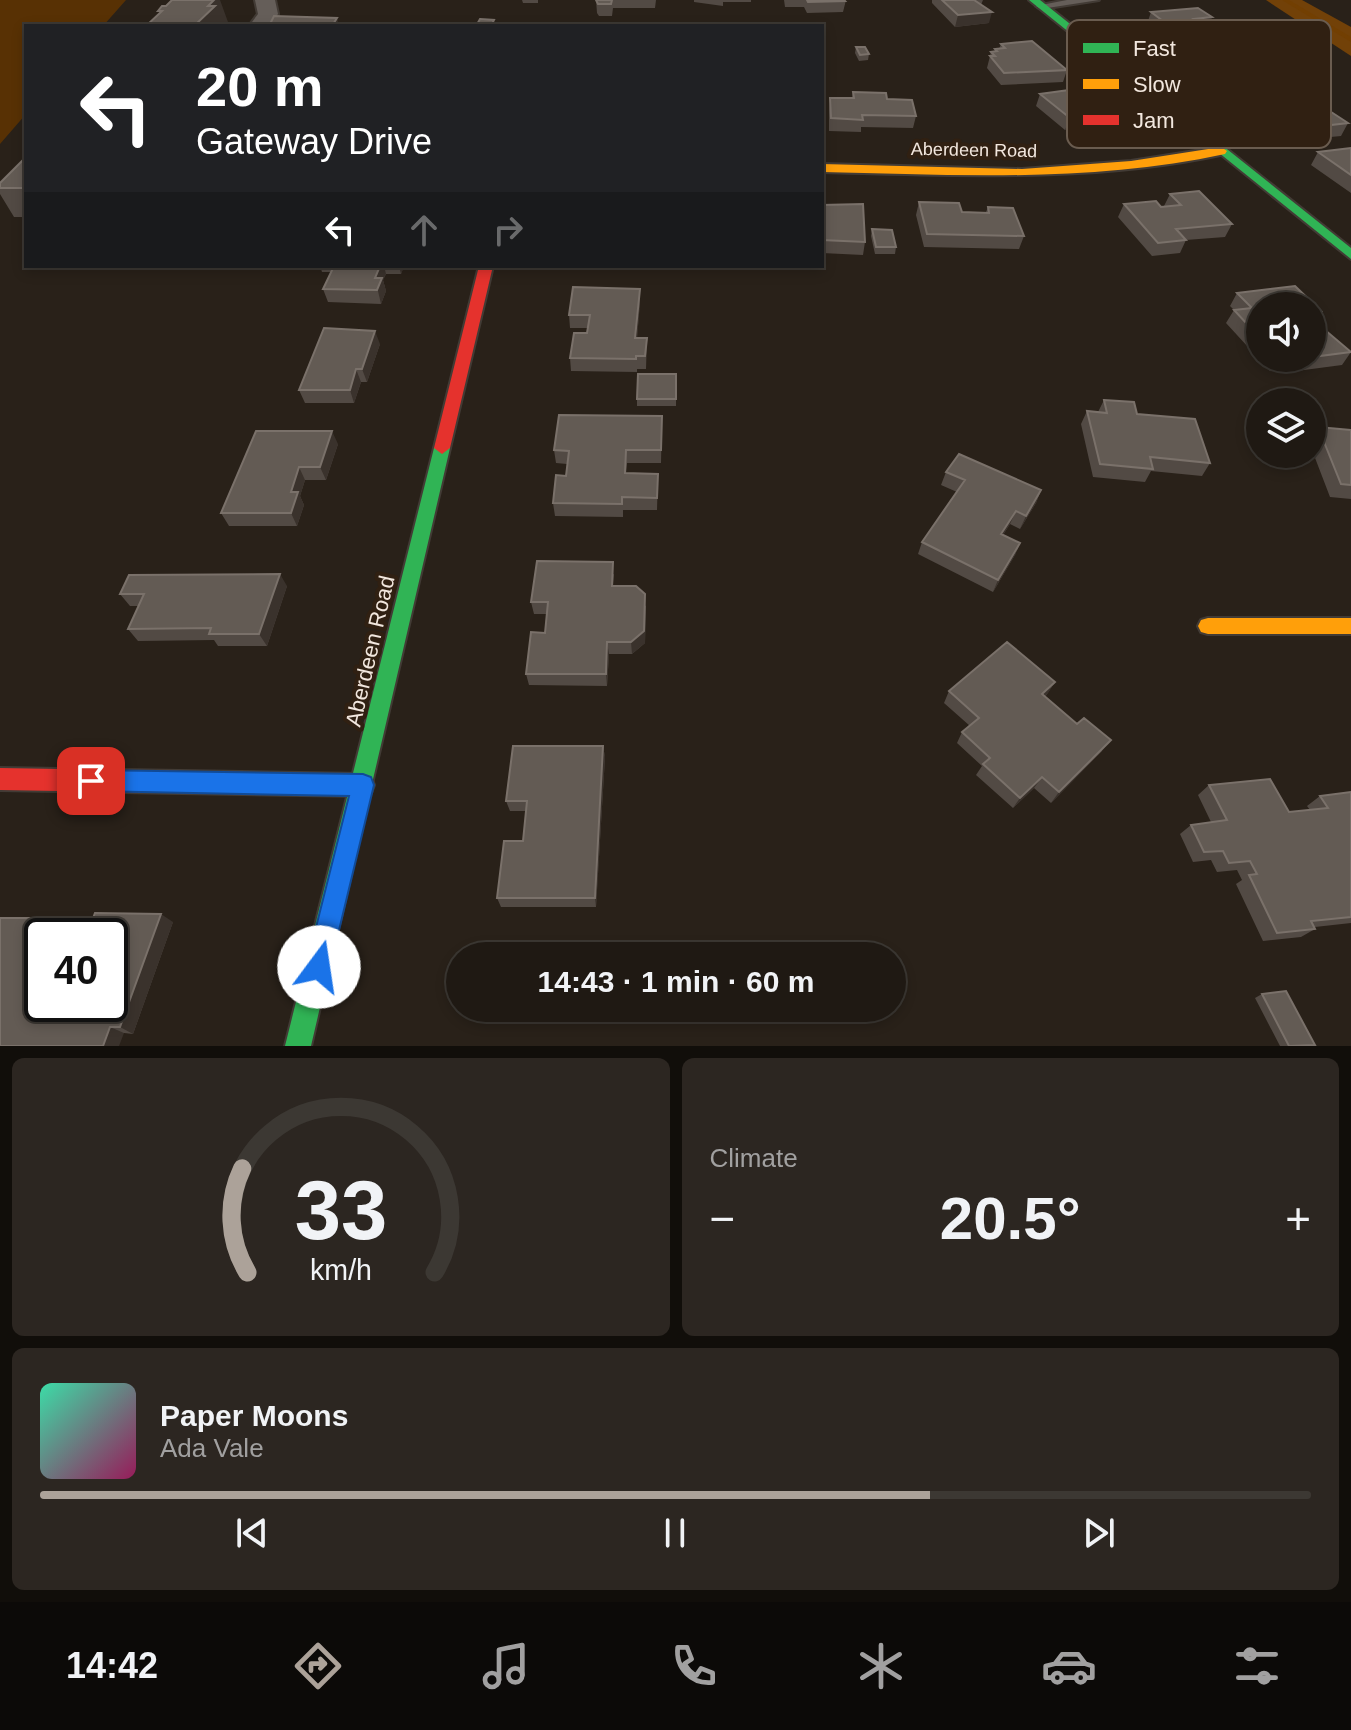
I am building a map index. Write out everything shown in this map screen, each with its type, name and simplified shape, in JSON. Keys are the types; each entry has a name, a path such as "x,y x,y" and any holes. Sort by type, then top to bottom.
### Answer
{"street":[{"path":"260,24 268,14 265,0"},
{"path":"1038,3 1067,26"},
{"path":"1217,148 1351,255"},
{"name":"Aberdeen Road","path":"824,168 1022,173 1131,165 1221,151"},
{"name":"Aberdeen Road","path":"298,1046 486,268"},
{"path":"1208,626 1351,626"},
{"path":"0,779 363,785"}],"lane":[{"path":"1038,3 1094,0"}],"shaded area":[{"path":"0,0 126,0 105,24 24,24 24,116 0,144"},
{"path":"1266,0 1302,0 1351,27 1351,56 1331,43 1331,20 1296,20"}],"building":[{"path":"172,0 214,0 208,6 215,6 196,24 148,24 162,11 158,11 162,6"},
{"path":"596,0 612,0 611,4 598,4"},
{"path":"844,0 845,1 808,2"},
{"path":"942,0 974,0 992,12 958,15"},
{"path":"1198,8 1212,17 1162,20 1151,12"},
{"path":"274,16 337,18 333,24 270,24"},
{"path":"480,19 494,20 492,24 477,24"},
{"path":"1032,41 1067,70 1004,73 990,56 995,56 991,52 997,51 995,49 1005,48 1001,44"},
{"path":"856,47 865,47 869,54 860,55"},
{"path":"1067,90 1067,116 1040,94"},
{"path":"853,92 886,93 887,99 912,100 916,116 862,115 863,120 831,118 830,98 854,98"},
{"path":"1331,112 1348,123 1331,125"},
{"path":"1351,148 1351,175 1318,152"},
{"path":"24,159 24,188 0,188 0,183"},
{"path":"1199,191 1232,224 1176,229 1186,240 1158,243 1124,204 1156,201 1161,207 1181,205 1170,194"},
{"path":"919,202 959,203 962,212 989,213 988,207 1013,208 1024,236 927,234"},
{"path":"863,204 865,242 824,240 824,205"},
{"path":"872,229 892,230 896,247 876,247"},
{"path":"333,268 379,268 375,278 382,278 377,290 323,289"},
{"path":"1295,286 1301,292 1246,292 1246,302 1237,293"},
{"path":"573,287 640,289 635,338 647,338 645,356 636,356 636,359 570,358 574,333 587,333 590,315 569,315"},
{"path":"1246,309 1246,323 1234,310"},
{"path":"324,328 375,331 362,369 356,369 350,390 299,390"},
{"path":"1326,331 1351,352 1326,355"},
{"path":"638,374 676,374 676,399 637,399"},
{"path":"1104,400 1134,402 1137,414 1195,419 1210,463 1150,457 1153,469 1100,464 1087,411 1107,413"},
{"path":"559,415 662,416 661,450 626,450 625,473 658,474 657,498 622,497 622,504 553,503 556,475 566,476 569,451 554,450"},
{"path":"1326,428 1351,430 1351,485 1341,484 1326,447"},
{"path":"256,431 332,431 320,467 299,467 291,492 298,492 291,513 221,513"},
{"path":"959,454 1041,490 1026,516 1016,511 1001,534 1020,543 998,580 922,542 965,480 946,472"},
{"path":"537,561 613,562 612,586 636,586 645,594 644,631 631,642 607,642 606,674 526,674 531,632 545,633 548,602 531,602"},
{"path":"280,574 259,634 209,634 211,628 128,629 144,594 120,594 129,575"},
{"path":"1007,642 1055,682 1042,694 1077,724 1084,718 1111,740 1059,792 1042,777 1020,798 983,764 990,758 962,732 979,718 949,691"},
{"path":"513,746 603,746 595,898 497,898 504,841 523,841 527,801 506,801"},
{"path":"1270,779 1289,812 1328,808 1320,796 1351,792 1351,917 1311,921 1315,929 1277,933 1249,875 1257,874 1250,861 1229,863 1223,851 1204,852 1191,825 1227,820 1209,785"},
{"path":"95,913 161,914 128,1005 128,918 93,918"},
{"path":"0,918 24,918 24,1022 122,1022 120,1027 110,1027 103,1046 0,1046"},
{"path":"1286,991 1315,1045 1289,1046 1262,994"}],"waterway":[{"path":"1285,0 1318,20"},
{"path":"1331,28 1351,40"}],"traffic: fast":[{"path":"1034,0 1067,27"},
{"path":"1218,148 1351,255"},
{"path":"298,1046 442,448"}],"traffic: slow":[{"path":"824,168 1022,173 1131,165 1221,151"},
{"path":"1208,626 1351,626"}],"traffic: jam":[{"path":"442,448 486,268"},
{"path":"0,779 363,785"}],"route":[{"path":"91,781 363,785 319,967"}]}
